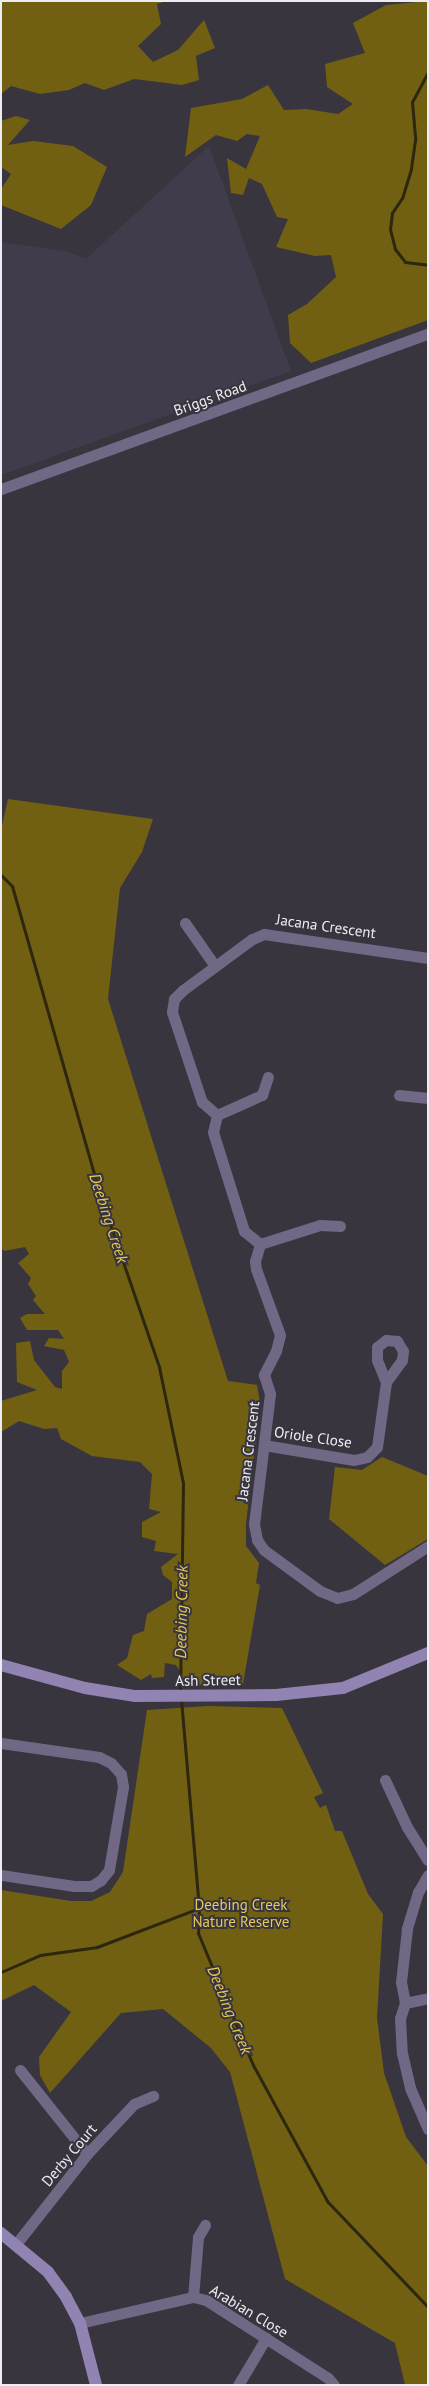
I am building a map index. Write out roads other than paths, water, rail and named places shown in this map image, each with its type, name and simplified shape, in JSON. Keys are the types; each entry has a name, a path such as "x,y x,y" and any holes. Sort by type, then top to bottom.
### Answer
{"main road":[{"name":"Ash Street","path":"412,1660 428,1646"},
{"name":"Ash Street","path":"1,1665 110,1693 161,1697 276,1695 343,1688 428,1654"},
{"path":"1,2233 48,2272 80,2323 96,2385"}],"street":[{"name":"Briggs Road","path":"1,490 428,334"},
{"path":"185,923 215,966"},
{"name":"Jacana Crescent","path":"216,1115 202,1102 172,1012 174,999 215,966 252,939 264,934 428,958"},
{"path":"268,1077 262,1095 216,1115 213,1132 244,1231 260,1244 320,1225 340,1226"},
{"path":"399,1095 428,1098"},
{"name":"Jacana Crescent","path":"260,1244 255,1261 256,1269 280,1334 276,1351 264,1374 270,1394 254,1524 257,1540 264,1550 320,1591 337,1598 353,1594 426,1552"},
{"name":"Oriole Close","path":"264,1446 354,1460 367,1457 377,1447 386,1382"},
{"path":"1,1742 99,1757 111,1763 121,1774 123,1787 109,1870 102,1880 91,1886 74,1886 1,1875"},
{"path":"385,1780 407,1827 428,1860"},
{"path":"428,1875 418,1892 407,1929 402,1982 405,2003 400,2018 402,2053 410,2088 428,2129"},
{"path":"405,2003 428,1998"},
{"path":"20,2070 87,2154"},
{"name":"Derby Court","path":"16,2244 87,2154 134,2104 153,2096"},
{"path":"193,2297 198,2237 205,2225"},
{"name":"Arabian Close","path":"80,2323 193,2297 206,2300 266,2338 334,2385"},
{"path":"238,2385 266,2338"}],"waterway":[{"path":"428,72 412,102 415,140 411,169 402,198 392,213 390,229 395,249 405,262 428,265"},
{"name":"Deebing Creek","path":"1,875 12,886 102,1201 159,1367 183,1483 180,1693"},
{"name":"Deebing Creek","path":"181,1699 199,1908 198,1933 253,2065 327,2201 428,2307"},
{"path":"1,1972 40,1955 97,1947 199,1908"}],"park label":[{"name":"Deebing Creek Nature Reserve","path":"241,1912"}]}
